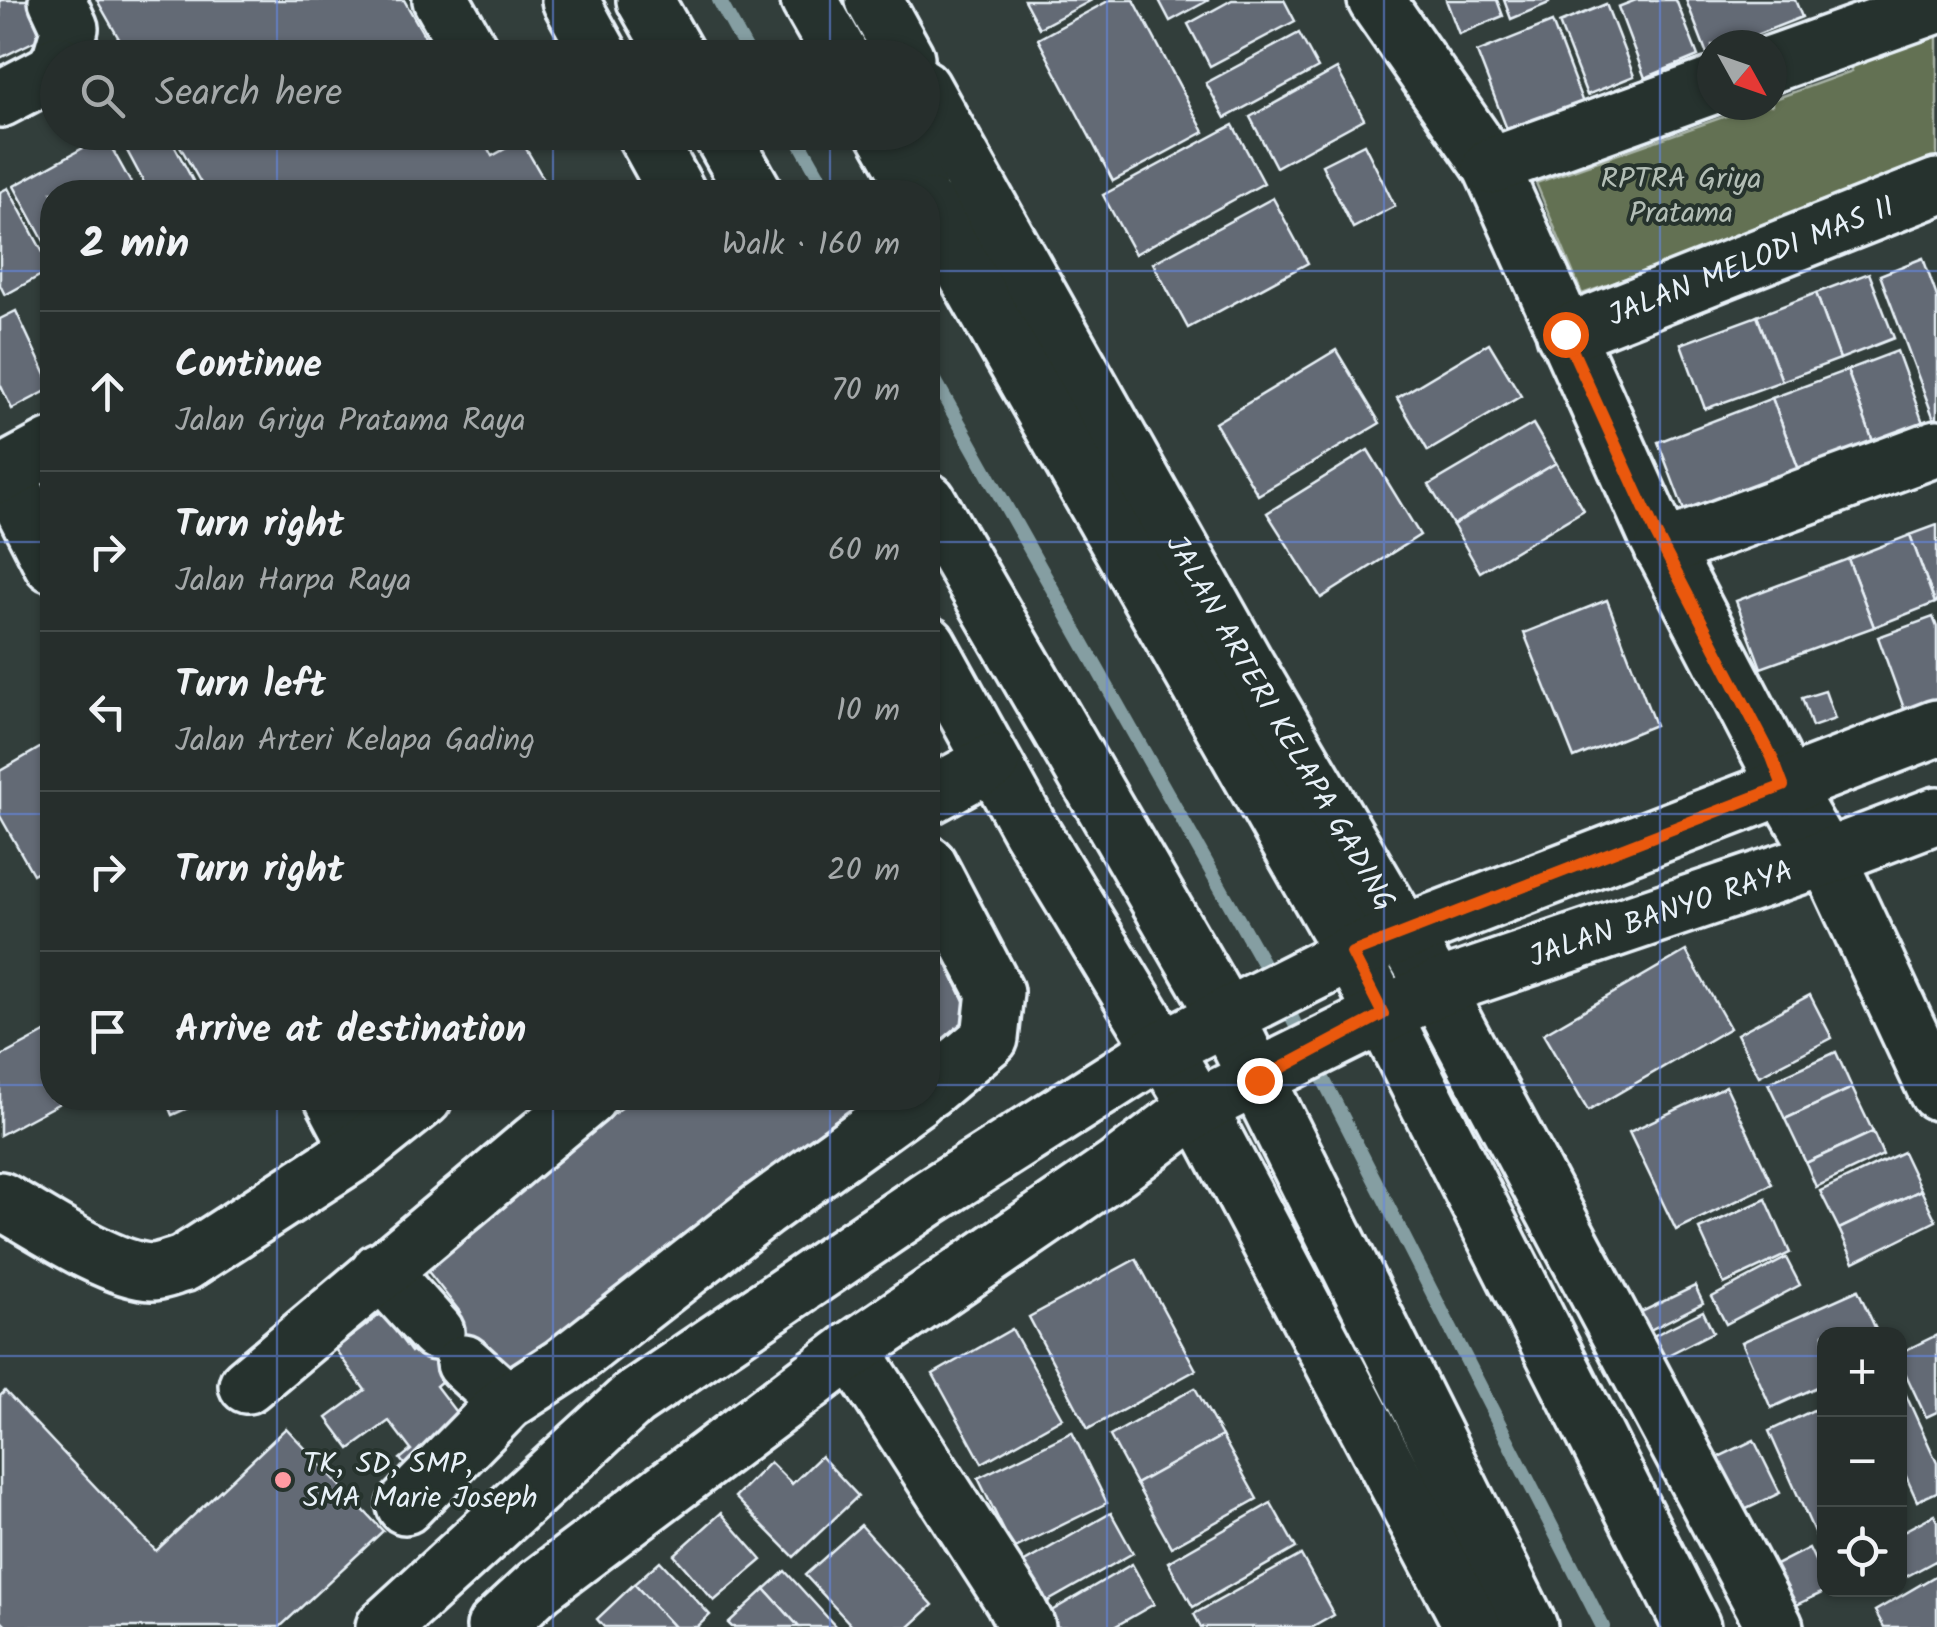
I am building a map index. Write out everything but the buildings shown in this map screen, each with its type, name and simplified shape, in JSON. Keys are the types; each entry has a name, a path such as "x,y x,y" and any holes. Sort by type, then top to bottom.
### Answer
{"street":[{"path":"441,0 464,40"},
{"path":"570,0 592,40"},
{"path":"645,0 668,40"},
{"path":"810,0 832,40"},
{"path":"874,0 896,40"},
{"path":"1376,0 1491,166 1663,549 1772,757 1783,786 1824,858 1937,1091"},
{"path":"1787,59 1937,5"},
{"path":"0,98 40,78"},
{"path":"1491,166 1697,91"},
{"name":"JALAN ARTERI KELAPA GADING","path":"940,123 1223,675 1334,961 1364,1024 1692,1627"},
{"path":"654,150 670,180"},
{"path":"730,150 747,180"},
{"path":"895,150 912,180"},
{"name":"JALAN MELODI MAS II","path":"1565,334 1937,187"},
{"name":"JALAN ARTERI KELAPA GADING","path":"940,226 1223,675 1403,932 1775,1627"},
{"path":"1663,549 1937,448"},
{"path":"40,453 2,474 40,542"},
{"path":"940,523 984,602 1276,1070 1487,1549 1529,1627"},
{"path":"940,633 984,602"},
{"path":"940,664 1030,829 1198,1106 1473,1627"},
{"path":"384,1627 633,1399 930,1197 1164,1048 1334,961 1403,932 1937,728"},
{"path":"940,790 992,762"},
{"name":"JALAN BANYO RAYA","path":"495,1627 539,1586 852,1350 1117,1168 1198,1106 1436,990 1937,816"},
{"path":"940,887 995,992 990,1038 940,1080"},
{"path":"340,1110 360,1149"},
{"path":"0,1200 77,1244 119,1263 152,1272 183,1264 360,1149 409,1110"},
{"path":"247,1385 573,1110"},
{"path":"405,1506 507,1402 564,1366 762,1210 900,1110"},
{"path":"380,1270 450,1348 507,1402"},
{"path":"852,1350 1006,1618"}],"green space":[{"name":"RPTRA Griya Pratama","path":"1937,29 1937,173 1894,183 1582,294 1536,183 1714,120 1787,120 1787,95 1852,71 1849,60"}],"waterway":[{"path":"719,0 741,40"},
{"path":"804,150 821,180"},
{"path":"940,389 1273,981"},
{"path":"1283,1000 1305,1044"},
{"path":"1315,1063 1603,1627"}],"place":[{"name":"TK, SD, SMP, SMA Marie Joseph","path":"283,1480"}],"route":[{"path":"1259,1080 1383,1014 1352,953 1783,786 1772,757 1656,534 1565,334"}]}
